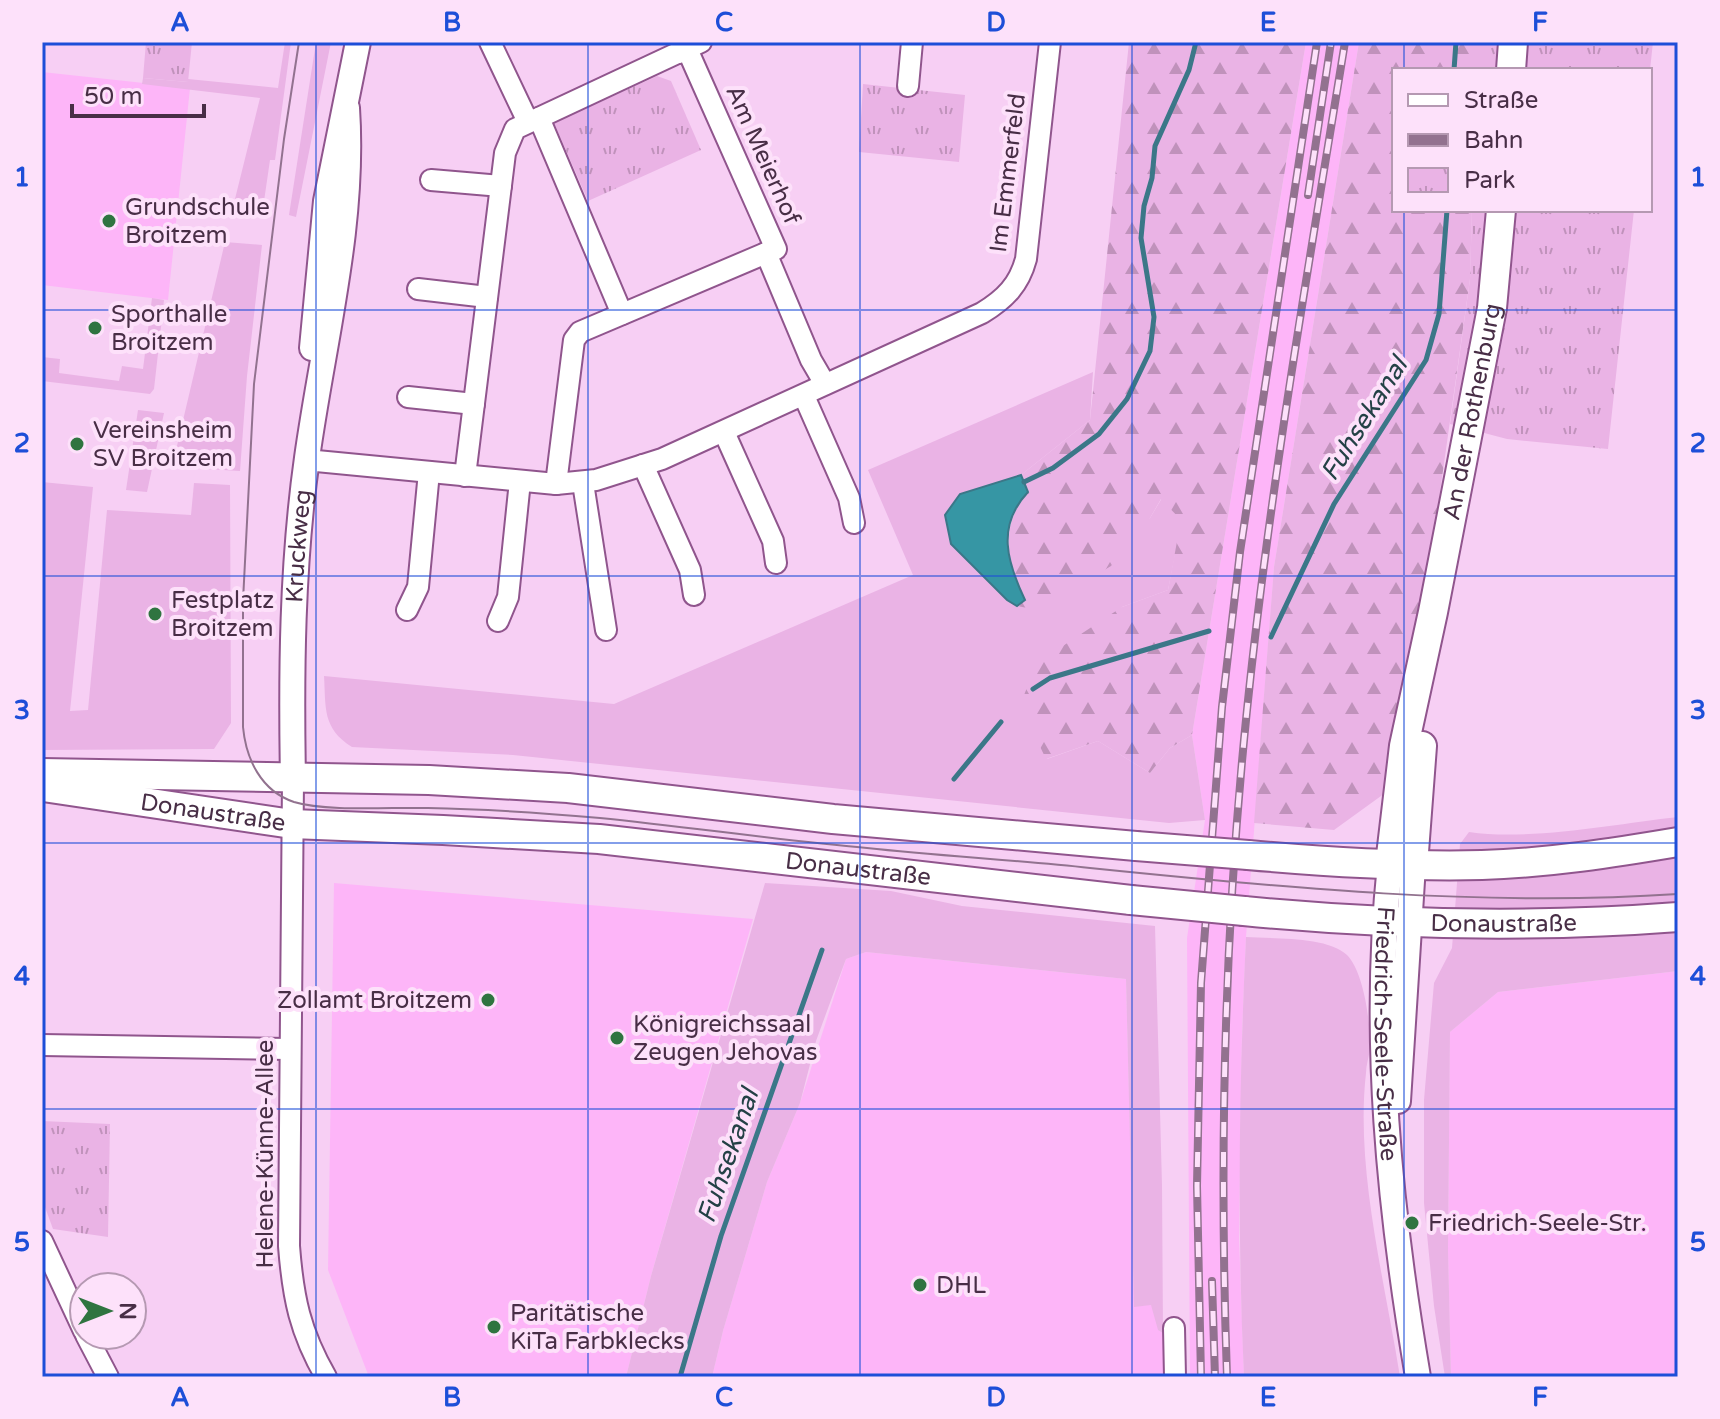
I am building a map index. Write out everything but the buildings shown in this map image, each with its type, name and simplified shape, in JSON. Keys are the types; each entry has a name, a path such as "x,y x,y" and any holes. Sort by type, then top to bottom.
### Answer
{"main road":[{"path":"1511,68 1513,42"},
{"name":"An der Rothenburg","path":"1401,864 1433,612 1492,308 1501,212"},
{"name":"Donaustraße","path":"42,773 142,773 293,780 429,780 568,788 880,823 1248,855 1401,864 1484,865 1567,859 1678,842"},
{"name":"Donaustraße","path":"42,787 292,824 599,839 1244,911 1396,922 1532,923 1678,917"}],"street":[{"name":"Kruckweg","path":"293,780 295,561 314,410 311,346 321,234 336,143 347,108 358,42"},
{"path":"490,42 533,120 622,314"},
{"path":"465,476 505,153 515,129 676,48 701,42"},
{"path":"908,86 912,42"},
{"name":"Im Emmerfeld","path":"306,460 556,484 583,483 643,465 724,432 982,313 1002,300 1018,282 1027,249 1050,42"},
{"name":"Am Meierhof","path":"676,48 687,49 742,171 776,249 766,253 811,360 825,384"},
{"path":"431,180 501,186"},
{"path":"556,484 574,340 580,332 766,253"},
{"path":"418,289 487,297"},
{"path":"804,396 849,498 854,523"},
{"path":"408,397 474,404"},
{"path":"724,432 773,541 776,563"},
{"path":"643,465 690,570 694,595"},
{"path":"407,610 418,587 429,472"},
{"path":"498,621 508,597 520,481"},
{"path":"583,483 606,630"},
{"name":"Helene-Künne-Allee","path":"293,780 289,1246 293,1290 308,1343 326,1377"},
{"name":"Friedrich-Seele-Straße","path":"1401,864 1382,1074 1385,1139 1418,1377"},
{"path":"42,1045 290,1049"},
{"path":"42,1241 68,1297"},
{"path":"1174,1328 1175,1377"},
{"path":"94,1351 108,1377"}],"shaded area":[{"path":"1306,42 1359,42 1274,567 1246,937 1242,1033 1239,1237 1244,1377 1190,1377 1187,938 1205,820 1192,735"},
{"name":"Grundschule Broitzem","path":"42,72 190,88 168,300 42,285"},
{"path":"1021,475 1028,492 1018,505 1008,531 1013,572 1025,600 1017,606 1007,600 951,544 945,515 960,494"},
{"path":"334,883 753,919 651,1276 626,1377 369,1377 328,1270"},
{"path":"866,952 1126,979 1134,1290 1162,1315 1164,1377 712,1377 767,1182 800,1103 846,959"},
{"path":"1678,971 1678,1377 1451,1377 1448,1250 1450,1032 1498,992"}],"green space":[{"path":"146,42 192,42 188,82 143,78"},
{"path":"285,42 291,42 275,160 270,160 262,215 232,211 260,98 142,84 143,78 278,88"},
{"path":"316,42 331,42 296,217 289,215"},
{"path":"1129,42 1306,42 1192,735 1170,748 1150,773 1098,741 1046,759 1020,705 1037,663 1122,607 1168,590 1181,520 1161,499 1150,518 1111,566 1038,610 1017,606 1009,546 1013,518 1028,492 1021,475 1090,420"},
{"path":"1359,42 1476,42 1476,68 1392,68 1392,212 1472,212 1470,279 1399,783 1334,830 1254,823 1274,567"},
{"path":"1476,42 1653,42 1650,68 1476,68"},
{"path":"657,76 671,81 701,150 588,201 554,123"},
{"path":"863,84 965,95 959,162 859,152"},
{"path":"1472,212 1634,212 1608,449 1507,439 1450,424 1470,279"},
{"path":"225,242 262,245 240,471 172,467"},
{"path":"152,298 164,300 154,389 150,394 42,381 42,357 60,359 59,373 119,381 122,366 143,369"},
{"path":"1093,372 1090,420 1021,475 960,494 951,544 1007,600 1150,518 1162,498 1182,520 1168,590 1122,607 1047,759 1098,741 1150,773 1170,748 1192,735 1205,820 1169,823 513,755 352,747 330,725 324,676 614,704 913,575 868,470"},
{"path":"138,410 164,413 147,492 126,490"},
{"path":"42,482 93,487 70,711 88,710 107,510 191,515 194,483 230,485 231,723 214,749 42,750"},
{"path":"1678,817 1678,971 1498,992 1450,1032 1448,1250 1451,1377 1445,1377 1434,1306 1424,1203 1424,1100 1434,983 1452,948 1460,844 1469,832 1545,833"},
{"path":"765,883 891,891 962,906 1155,926 1163,1333 1158,1330 1151,1305 1134,1307 1126,979 866,952 846,959 816,1041 800,1103 767,1182 712,1377 626,1377 651,1276"},
{"path":"1246,937 1327,944 1347,955 1358,973 1368,1013 1370,1039 1364,1110 1368,1187 1400,1377 1244,1377 1240,1157"},
{"path":"42,1121 110,1124 108,1237 53,1229 42,1199"}],"waterway":[{"path":"1024,482 1053,468 1099,434 1127,399 1150,351 1154,317 1141,238 1144,206 1152,178 1155,146 1189,70 1196,42"},
{"name":"Fuhsekanal","path":"1454,68 1456,42"},
{"name":"Fuhsekanal","path":"1271,637 1334,504 1426,360 1439,314 1447,212"},
{"name":"Fuhsekanal","path":"1033,689 1050,678 1209,631"},
{"name":"Fuhsekanal","path":"954,779 1001,722"},
{"name":"Fuhsekanal","path":"680,1377 721,1236 822,950"}],"tram line":[{"path":"299,42 254,384 243,601 245,739 257,772 282,797 324,807 471,809 600,818 834,845 1310,888 1457,897 1678,894"}],"railway":[{"path":"1201,1377 1197,1186 1201,983 1222,707 1240,552 1317,42"},
{"path":"1308,195 1331,42"},
{"path":"1227,1377 1225,1043 1239,793 1256,626 1279,459 1345,42"},
{"path":"1212,1281 1215,1377"}],"place":[{"name":"Grundschule Broitzem","path":"109,221"},
{"name":"Sporthalle Broitzem","path":"95,328"},
{"name":"Vereinsheim SV Broitzem","path":"77,444"},
{"name":"Festplatz Broitzem","path":"155,614"},
{"name":"Zollamt Broitzem","path":"488,1000"},
{"name":"Königreichssaal Zeugen Jehovas","path":"617,1038"},
{"name":"Friedrich-Seele-Str.","path":"1412,1223"},
{"name":"DHL","path":"920,1285"},
{"name":"Paritätische KiTa Farbklecks","path":"494,1327"}]}
